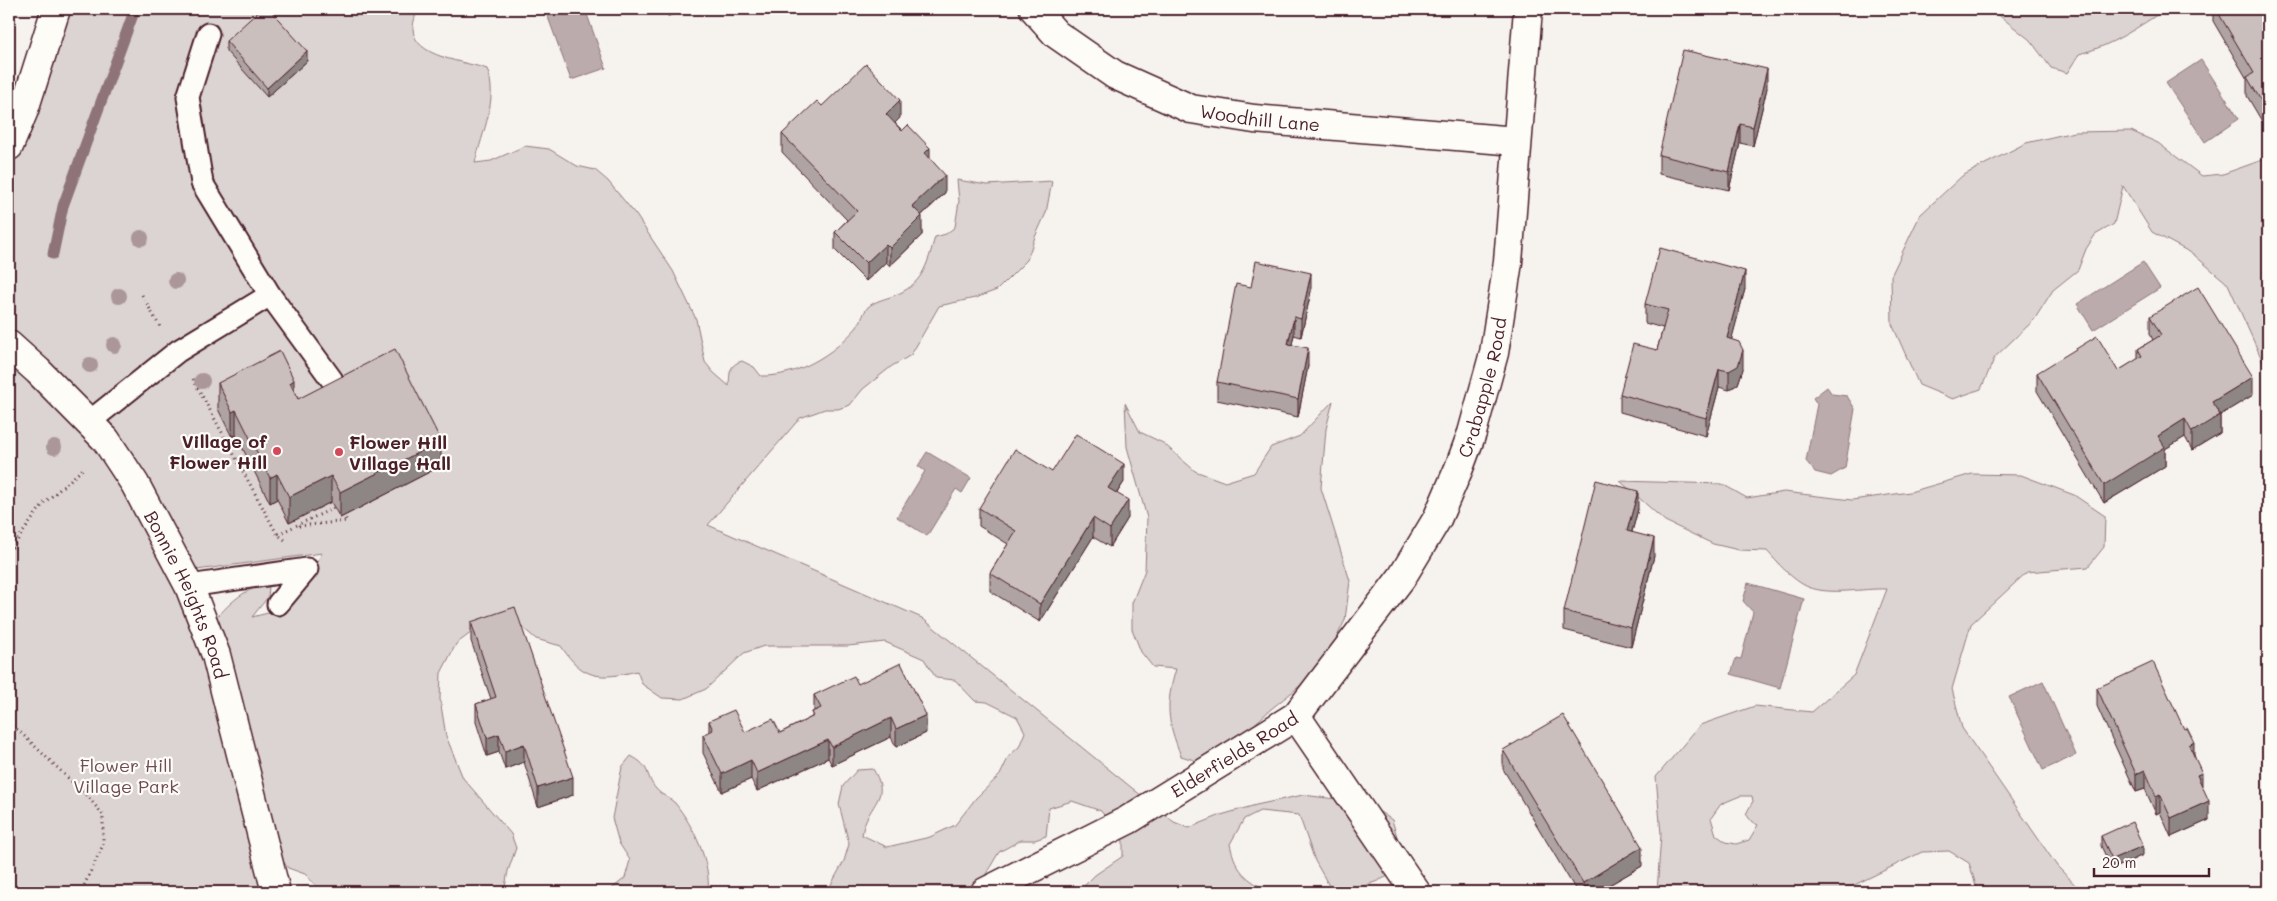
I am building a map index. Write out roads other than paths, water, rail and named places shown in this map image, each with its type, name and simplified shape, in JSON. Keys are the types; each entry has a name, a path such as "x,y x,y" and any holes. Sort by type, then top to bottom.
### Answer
{"street":[{"path":"9,146 24,110 56,9"},
{"name":"Woodhill Lane","path":"1034,9 1056,34 1115,75 1191,109 1254,120 1516,141"},
{"name":"Crabapple Road","path":"1296,716 1402,577 1437,519 1472,433 1486,389 1502,308 1508,262 1516,141 1528,9"},
{"name":"Bonnie Heights Road","path":"9,345 38,371 106,440 135,484 189,586 216,655 276,892"},
{"name":"Elderfields Road","path":"985,892 1128,820 1296,716 1416,892"}],"lane":[{"path":"208,34 188,97 202,183 270,295 332,380"},
{"path":"89,422 178,351 270,295"},
{"path":"189,586 307,569 278,604"}],"waterway":[{"path":"53,254 63,206 135,9"}],"place":[{"name":"Village of Flower Hill","path":"277,451"},
{"name":"Flower Hill Village Hall","path":"339,452"}],"park label":[{"name":"Flower Hill Village Park","path":"126,775"}]}
